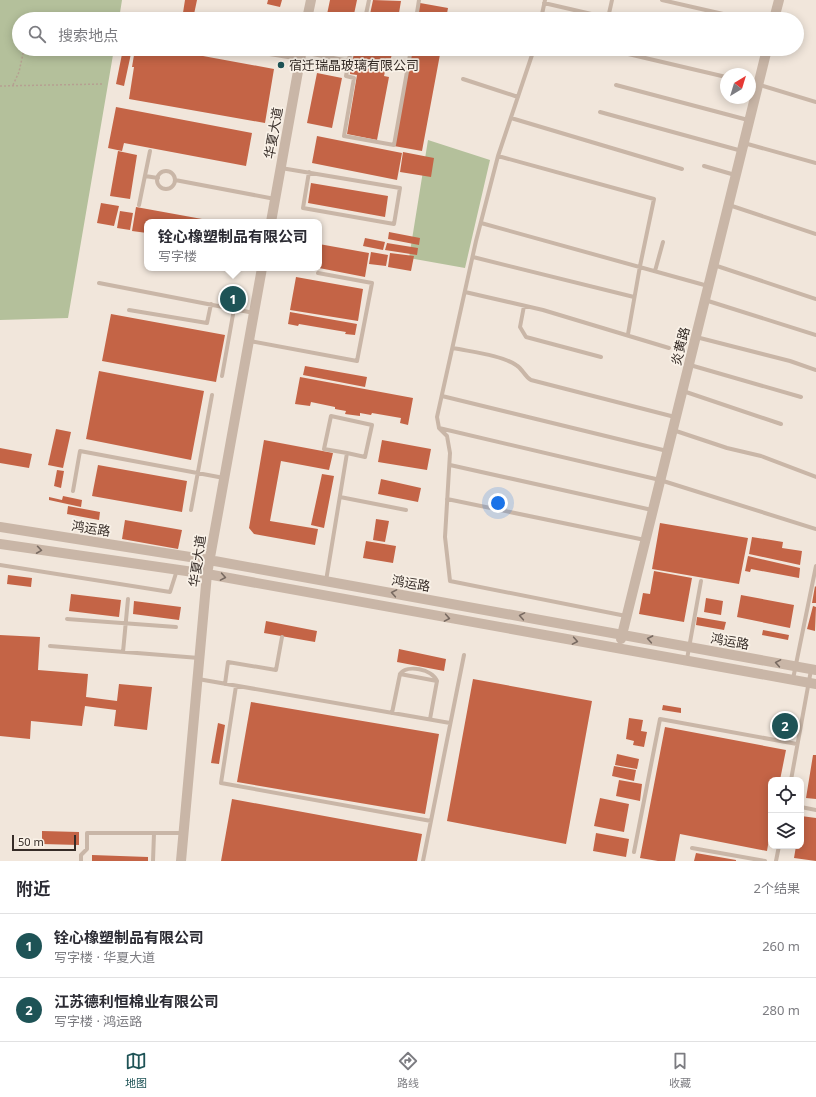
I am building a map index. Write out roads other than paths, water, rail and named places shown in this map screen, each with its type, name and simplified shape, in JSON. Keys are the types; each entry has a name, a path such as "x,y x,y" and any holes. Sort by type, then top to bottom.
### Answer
{"street":[{"path":"308,12 311,0"},
{"path":"776,12 779,0"},
{"name":"华夏大道","path":"272,219 300,56"},
{"name":"炎黄路","path":"756,78 764,56"},
{"name":"炎黄路","path":"621,649 621,634 743,147 751,104"},
{"name":"华夏大道","path":"180,861 207,574 261,271"},
{"name":"鸿运路","path":"0,527 210,560 814,669"},
{"path":"0,544 207,574 812,684"}],"lane":[{"path":"366,12 369,0"},
{"path":"417,12 420,0"},
{"path":"611,12 612,0"},
{"path":"662,0 714,12"},
{"path":"542,12 544,1 587,12"},
{"path":"319,56 349,61"},
{"path":"350,56 346,76 354,78 344,136 394,145 410,56"},
{"path":"532,56 498,156 473,257 437,418 438,428 447,436 450,453 446,499 445,537 450,581 626,616"},
{"path":"636,56 720,76"},
{"path":"463,79 518,97"},
{"path":"616,84 749,120"},
{"path":"756,84 816,102"},
{"path":"600,112 743,147 816,163"},
{"path":"511,118 682,169"},
{"path":"139,205 150,151"},
{"path":"498,156 654,199 628,334"},
{"path":"704,166 736,175"},
{"path":"280,168 310,172 400,188 394,224 303,208 310,172"},
{"path":"168,171 173,174 175,180 172,186 166,188 159,184 158,178 163,172 168,171"},
{"path":"145,176 158,178"},
{"path":"175,180 275,198"},
{"path":"728,205 816,234"},
{"path":"481,223 708,286"},
{"path":"655,271 663,242"},
{"path":"473,257 634,297"},
{"path":"714,265 816,299"},
{"path":"249,340 357,361 372,283 318,273"},
{"path":"100,283 254,312"},
{"path":"465,292 628,334 669,348"},
{"path":"705,300 816,335"},
{"path":"129,310 207,323 211,304"},
{"path":"524,306 520,320 520,327 526,337 601,357"},
{"path":"222,376 234,309"},
{"path":"696,336 790,361 816,370"},
{"path":"453,348 507,360 521,368 526,377 531,380 671,416"},
{"path":"689,364 801,397"},
{"path":"682,391 781,424"},
{"path":"191,510 212,395"},
{"path":"442,396 668,451"},
{"path":"331,416 372,425 365,457 347,453 324,449 331,416"},
{"path":"438,428 660,480 816,529"},
{"path":"673,430 727,448 761,456 816,477"},
{"path":"73,491 80,452 224,478"},
{"path":"326,581 347,453"},
{"path":"450,465 653,510"},
{"path":"340,497 406,510"},
{"path":"446,499 645,540"},
{"path":"0,565 170,592 177,570"},
{"path":"792,681 816,566"},
{"path":"687,661 701,581"},
{"path":"123,652 128,599"},
{"path":"67,619 176,627"},
{"path":"224,684 228,662 276,670 282,637"},
{"path":"50,646 199,658"},
{"path":"423,861 464,655"},
{"path":"392,713 400,674 402,670 409,668 429,672 435,676 437,681 430,719"},
{"path":"792,777 797,744 812,684 814,669"},
{"path":"400,674 437,681"},
{"path":"198,679 450,723"},
{"path":"236,686 221,783 431,821"},
{"path":"634,852 660,719 797,744"},
{"path":"804,808 816,810"},
{"path":"81,861 81,855 87,849 87,833 183,833"},
{"path":"153,861 154,833"},
{"path":"692,848 765,861"},
{"path":"776,861 778,849"}],"place":[{"name":"宿迁瑞晶玻璃有限公司","path":"281,65"},
{"name":"铨心橡塑制品有限公司","path":"233,299"},
{"name":"江苏德利恒棉业有限公司","path":"785,726"}]}
